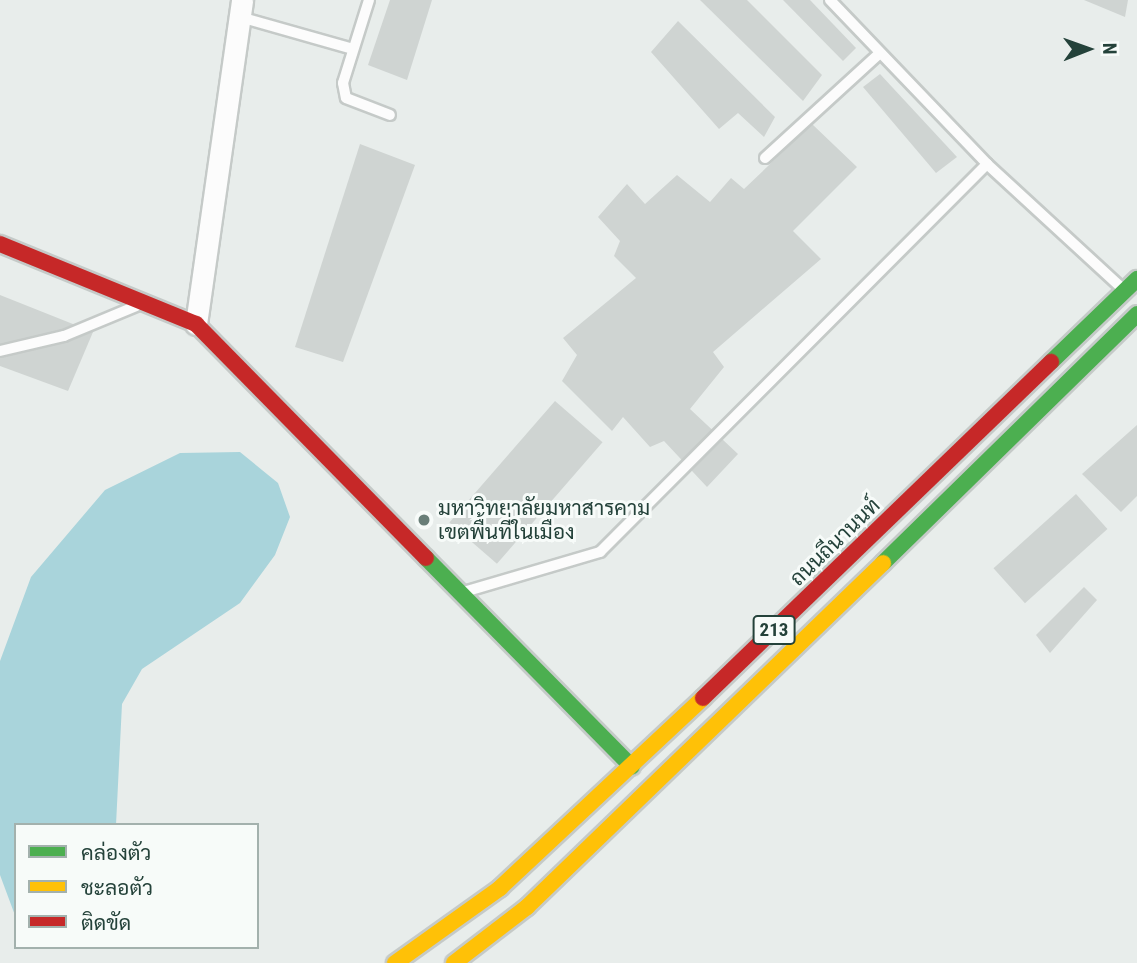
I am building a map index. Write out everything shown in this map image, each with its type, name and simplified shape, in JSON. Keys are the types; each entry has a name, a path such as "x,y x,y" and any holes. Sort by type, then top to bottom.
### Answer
{"main road":[{"path":"0,244 196,324 654,788"},
{"name":"ถนนถีนานนท์","path":"395,963 500,888 632,767 1137,279"},
{"name":"213","path":"454,963 527,907 654,788 1137,314"}],"street":[{"path":"196,324 241,9"}],"lane":[{"path":"369,0 353,49 346,97 390,115"},
{"path":"830,0 987,164 1125,291"},
{"path":"241,9 353,49"},
{"path":"765,158 880,52"},
{"path":"461,592 600,552 987,164"},
{"path":"0,351 64,335 144,303"}],"water":[{"path":"240,452 278,483 290,517 275,555 240,603 142,669 122,704 116,823 14,823 14,913 0,875 0,661 31,577 105,490 180,453"}],"building":[{"path":"390,0 432,0 407,80 368,65"},
{"path":"700,0 747,0 822,75 803,101"},
{"path":"783,0 810,0 856,48 843,61"},
{"path":"1084,0 1128,0 1125,17"},
{"path":"678,21 775,117 764,137 738,113 719,129 651,52"},
{"path":"880,74 957,157 936,173 863,87"},
{"path":"812,124 857,167 793,231 821,259 713,352 724,367 690,409 738,454 707,487 664,441 650,447 623,417 612,431 562,381 577,355 563,338 636,278 614,256 620,241 598,217 627,184 645,204 677,175 710,202 731,178 744,189"},
{"path":"360,144 415,165 343,362 295,347"},
{"path":"0,295 93,332 68,391 0,366"},
{"path":"555,401 603,442 497,564 449,523"},
{"path":"1137,425 1137,496 1121,512 1082,474"},
{"path":"1076,494 1107,529 1025,603 994,568"},
{"path":"1084,587 1097,600 1050,653 1036,635"}],"traffic: fast":[{"path":"1051,362 1137,279"},
{"path":"883,563 1137,314"},
{"path":"426,558 632,767"}],"traffic: slow":[{"path":"454,963 527,907 883,563"},
{"path":"395,963 500,888 703,698"}],"traffic: jam":[{"path":"0,244 196,324 426,558"},
{"path":"703,698 1051,362"}],"place":[{"name":"มหาวิทยาลัยมหาสารคาม เขตพื้นที่ในเมือง","path":"424,520"}]}
